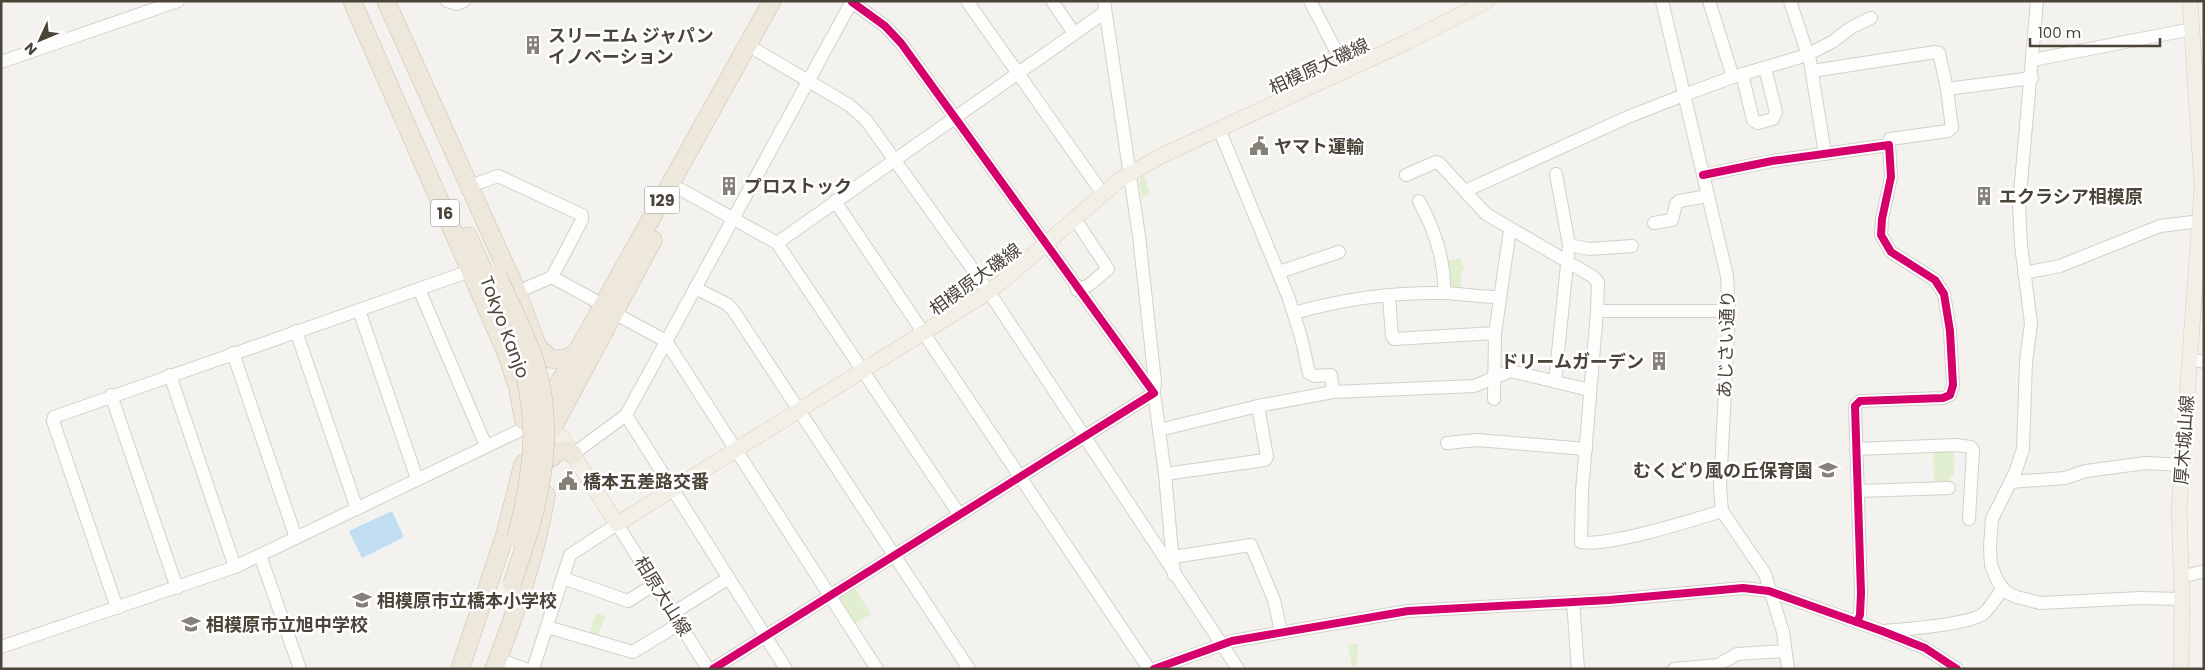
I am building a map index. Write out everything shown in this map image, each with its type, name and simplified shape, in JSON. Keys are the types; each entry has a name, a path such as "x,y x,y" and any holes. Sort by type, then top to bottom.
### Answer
{"highway":[{"name":"16","path":"352,1 513,371 523,408 525,428 523,468 516,496 460,669"},
{"name":"Tokyo Kanjo","path":"362,1 534,362 546,420 546,458 539,496 507,583 471,669"},
{"name":"129","path":"525,428 555,410 772,1"},
{"name":"129","path":"555,410 577,352 609,309 680,189 782,1"},
{"name":"Tokyo Kanjo","path":"388,2 415,93 492,277"},
{"path":"388,2 517,292 538,347 555,410 551,458 536,542 492,666"},
{"path":"538,347 551,359 566,359 577,352"},
{"path":"551,458 560,450 570,451 573,454"},
{"name":"Tokyo Kanjo","path":"492,666 507,583"}],"main road":[{"name":"相模原大磯線","path":"617,524 989,292 1129,174 1159,157 1346,70 1487,1"},
{"name":"厚木城山線","path":"2181,669 2182,599 2179,537 2182,465 2197,360 2201,221 2201,154 2190,1"},
{"path":"525,428 538,426 555,410 563,439 617,524"}],"street":[{"path":"1,62 178,1"},
{"path":"447,1 457,4 464,1"},
{"path":"967,1 1103,194"},
{"path":"1052,1 1074,33"},
{"path":"1310,1 1346,70"},
{"name":"あじさい通り","path":"1662,1 1727,276 1729,311 1720,488 1722,511"},
{"path":"1709,1 1754,120 1758,123 1773,119 1776,112 1765,68"},
{"path":"1790,1 1812,71 1825,154"},
{"path":"2037,1 2032,78 2019,205 2024,273 2031,323 2026,362 2023,449 2010,482 1997,506 1991,529 1991,564 2003,588 2017,597 2040,603 2141,598 2182,599"},
{"path":"573,454 626,416 852,2 893,33 1077,290 1154,393"},
{"path":"777,243 1019,73 1074,33 1105,7"},
{"path":"1105,7 1146,291 1155,382 1154,393 1165,474 1174,575"},
{"path":"1465,191 1628,117 1737,76 1807,55 1832,42 1852,27 1871,18"},
{"path":"2033,60 2192,29"},
{"path":"756,50 809,80 858,112 895,160 989,292 1174,575 1238,669"},
{"path":"1812,71 1937,52 1940,55 1948,89 1952,126 1950,130 1890,139 1888,145 1891,177 1882,219 1881,235 1890,252 1935,280 1944,294 1950,331 1953,390 1950,395 1943,398 1860,401 1856,403 1861,594 1860,615 1857,622"},
{"path":"1948,89 2032,78"},
{"path":"1219,130 1294,313 1309,373 1315,376 1331,375 1334,392"},
{"path":"1703,175 1888,145"},
{"path":"1406,175 1436,162 1439,163 1482,211 1510,230 1592,276 1598,282 1598,311 1589,390 1580,540 1583,543 1632,536 1722,511 1757,560 1764,574 1783,632 1788,669"},
{"path":"1555,382 1569,245 1556,174"},
{"path":"470,186 498,176 582,215 582,220 552,276 517,292"},
{"path":"680,189 777,243 958,514"},
{"path":"1654,223 1672,220 1676,204 1679,201 1708,196"},
{"path":"1419,200 1432,226 1443,268 1444,293"},
{"path":"835,201 1149,669"},
{"path":"1074,219 1108,269 1089,286 1077,290"},
{"path":"2024,273 2060,266 2160,226 2201,221"},
{"path":"1494,399 1495,333 1510,230"},
{"path":"1569,245 1589,249 1632,246"},
{"path":"1278,272 1339,252"},
{"path":"117,608 53,421 56,415 470,271"},
{"path":"552,276 666,341 877,669"},
{"path":"695,288 727,304 734,310 969,669"},
{"path":"419,289 486,446"},
{"path":"1294,313 1333,303 1388,297 1444,293 1499,297"},
{"path":"1388,297 1392,336 1394,339 1495,333"},
{"path":"359,310 417,479"},
{"path":"1598,311 1729,311"},
{"path":"296,331 357,508"},
{"path":"233,353 296,538"},
{"path":"1159,430 1258,406 1334,392 1474,386 1511,371 1589,390"},
{"path":"170,375 235,567"},
{"path":"713,669 1154,393"},
{"path":"111,396 177,588"},
{"path":"1165,474 1265,460 1267,457 1258,406"},
{"path":"626,416 786,669"},
{"path":"1,647 235,567 525,428"},
{"path":"1447,444 1477,440 1586,449"},
{"path":"1856,449 1955,445 1971,447 1973,450 1969,519"},
{"path":"2010,482 2065,478 2086,471 2146,464 2182,465"},
{"path":"1858,491 1949,488"},
{"path":"533,669 571,554 617,524"},
{"name":"相原大山線","path":"617,524 708,669"},
{"path":"1173,557 1251,545 1274,600 1281,632"},
{"path":"260,556 300,669"},
{"path":"2180,577 2204,571"},
{"path":"563,578 628,601 655,584"},
{"path":"547,627 633,652 729,578"},
{"path":"1154,669 1222,643 1408,611 1573,602 1729,588 1757,588 1769,591 1857,622 1925,648 1957,669"},
{"path":"1882,631 1952,622 1978,616 1984,613 2003,588"},
{"path":"1573,602 1578,669"},
{"path":"1674,669 1718,665 1737,654 1785,651"},
{"path":"492,666 525,669"}],"green space":[{"path":"1144,175 1150,193 1142,198 1139,181"},
{"path":"1461,258 1464,270 1461,271 1461,291 1450,290 1444,261"},
{"path":"1955,445 1954,474 1949,479 1949,488 1934,482 1933,450"},
{"path":"855,588 871,614 854,624 838,599"},
{"path":"596,613 605,616 597,638 589,635"},
{"path":"1358,644 1357,665 1352,666 1348,645"}],"water":[{"path":"392,511 404,537 362,558 349,531"}],"cycle path":[{"path":"713,669 1154,393 901,43 885,26 852,2"},
{"path":"1703,175 1772,161 1889,145 1891,177 1882,219 1881,235 1891,252 1935,280 1944,294 1950,331 1953,385 1950,395 1943,398 1860,401 1855,406 1861,593 1860,615 1857,622"},
{"path":"1154,669 1232,641 1408,611 1609,600 1743,588 1769,591 1882,631 1925,648 1957,669"}],"place":[{"name":"スリーエム ジャパン イノベーション","path":"533,45"},
{"name":"ヤマト運輸","path":"1259,146"},
{"name":"プロストック","path":"729,186"},
{"name":"エクラシア相模原","path":"1984,196"},
{"name":"ドリームガーデン","path":"1659,361"},
{"name":"むくどり風の丘保育園","path":"1828,470"},
{"name":"橋本五差路交番","path":"568,481"},
{"name":"相模原市立橋本小学校","path":"362,600"},
{"name":"相模原市立旭中学校","path":"191,624"}]}
